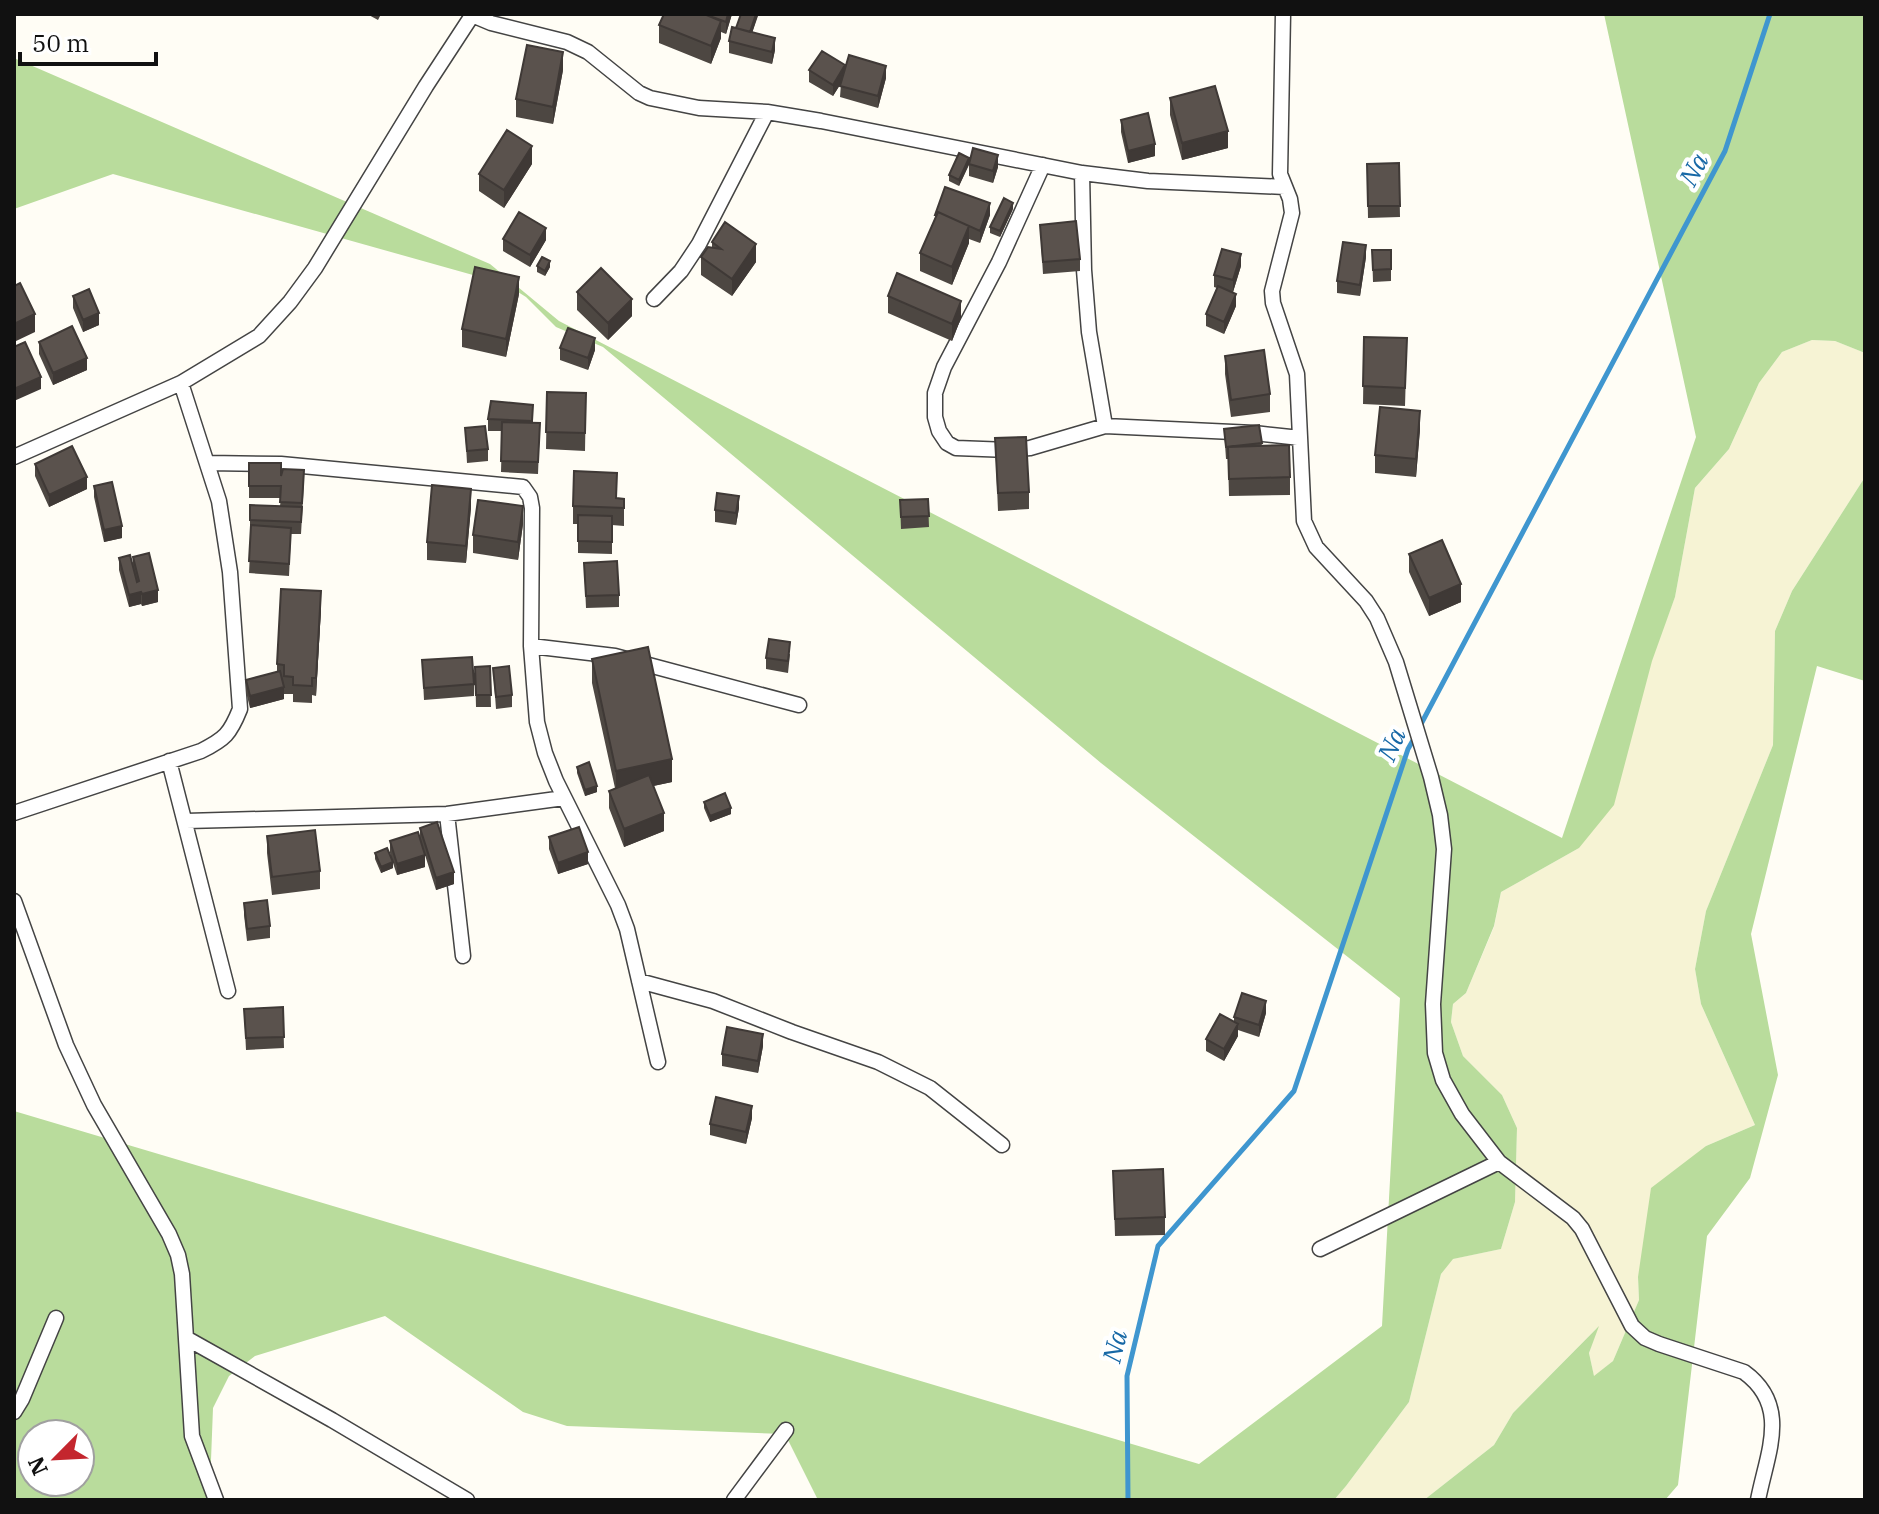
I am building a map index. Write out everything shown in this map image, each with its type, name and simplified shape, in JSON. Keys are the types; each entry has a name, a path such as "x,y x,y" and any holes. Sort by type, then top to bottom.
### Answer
{"street":[{"path":"14,457 181,383 259,336 315,268 472,14 491,23 567,42 588,52 639,93 650,98 699,108 767,112 1082,173 1148,181 1285,187"},
{"path":"1283,14 1280,174 1292,213 1272,291 1273,303 1297,374 1304,521 1316,547 1366,601 1377,618 1396,662 1431,777 1444,849 1433,1004 1435,1053 1443,1080 1462,1114 1499,1162 1573,1218 1582,1229 1632,1326 1645,1338 1744,1372 1755,1379 1767,1395 1772,1413 1772,1431 1758,1500"},
{"path":"654,299 681,271 699,244 767,112"},
{"path":"1043,165 999,262 944,367 935,393 935,417 947,443 956,448 1030,448 1105,426 1300,438"},
{"path":"1082,173 1089,332 1105,426"},
{"path":"14,813 201,751 219,741 232,728 240,709 230,572 219,501 181,383"},
{"path":"208,463 281,464 523,487 530,497 532,508 531,646 537,722 545,753 564,798 627,929 658,1062"},
{"path":"531,646 615,656 799,705"},
{"path":"169,761 228,991"},
{"path":"186,821 447,814 564,798"},
{"path":"447,814 463,956"},
{"path":"14,901 66,1045 94,1105 169,1234 178,1255 184,1300 192,1436 216,1500"},
{"path":"639,981 713,1001 878,1062 930,1088 1002,1145"},
{"path":"1320,1249 1499,1162"},
{"path":"14,1412 56,1318"},
{"path":"186,1338 467,1500"},
{"path":"734,1500 786,1430"}],"shaded area":[{"path":"1812,340 1835,341 1865,353 1865,477 1792,591 1775,631 1773,745 1706,911 1695,969 1701,1004 1755,1125 1706,1146 1638,1277 1639,1300 1613,1361 1594,1377 1589,1353 1597,1328 1513,1413 1494,1445 1424,1500 1334,1500 1409,1402 1441,1274 1452,1259 1501,1249 1515,1202 1517,1128 1502,1095 1463,1056 1451,1022 1453,1004 1466,993 1494,927 1501,892 1579,848 1675,597 1695,488 1729,449 1759,383 1782,352"}],"green space":[{"path":"1604,14 1865,14 1865,353 1835,341 1812,340 1782,352 1759,383 1729,449 1695,488 1675,597 1652,661 1614,805 1579,848 1501,892 1494,926 1466,993 1453,1004 1451,1022 1463,1056 1502,1095 1517,1128 1515,1202 1501,1249 1453,1259 1441,1274 1409,1402 1334,1500 818,1500 785,1434 567,1426 523,1412 385,1316 255,1356 229,1376 213,1408 210,1486 214,1500 14,1500 14,1111 1199,1464 1382,1326 1400,998 1101,763 603,347 556,327 526,297 505,284 113,174 14,209 14,58 490,264 559,321 1562,838 1696,437"},
{"path":"1865,477 1865,681 1817,666 1751,934 1778,1075 1750,1178 1707,1236 1678,1485 1665,1500 1424,1500 1494,1445 1513,1413 1599,1326 1589,1353 1594,1376 1613,1361 1639,1300 1638,1277 1651,1188 1706,1146 1755,1125 1701,1004 1695,969 1706,911 1773,745 1775,631 1792,591"}],"building":[{"path":"664,14 704,14 721,21 711,46 659,25"},
{"path":"704,14 728,14 726,22"},
{"path":"741,14 756,14 750,32 736,28"},
{"path":"732,27 775,38 772,52 729,41"},
{"path":"527,45 563,52 553,107 516,99"},
{"path":"822,51 845,65 833,85 809,70"},
{"path":"849,55 886,66 878,96 840,86"},
{"path":"1215,86 1228,131 1182,143 1170,98"},
{"path":"1148,113 1155,144 1128,151 1121,120"},
{"path":"507,130 532,146 504,190 479,174"},
{"path":"973,148 998,155 993,171 969,164"},
{"path":"959,153 969,158 959,180 949,175"},
{"path":"1399,163 1400,206 1368,206 1367,164"},
{"path":"945,187 990,203 980,231 938,212 935,215"},
{"path":"1004,198 1013,203 1000,231 990,227"},
{"path":"519,212 546,228 530,255 503,239"},
{"path":"938,212 969,226 952,267 920,253"},
{"path":"1076,221 1080,259 1043,262 1040,225"},
{"path":"725,222 756,244 732,279 701,257 708,247 721,249 712,242"},
{"path":"1343,242 1366,245 1360,285 1337,281"},
{"path":"1222,249 1241,254 1233,280 1214,275"},
{"path":"1372,250 1391,250 1391,269 1373,270"},
{"path":"542,257 550,261 545,271 537,266"},
{"path":"475,267 519,277 506,339 462,329"},
{"path":"601,268 632,299 608,323 577,292"},
{"path":"897,273 961,301 952,324 888,296"},
{"path":"20,283 35,314 14,324 14,286"},
{"path":"1218,286 1236,294 1224,322 1206,314"},
{"path":"89,289 99,313 83,320 73,296"},
{"path":"72,326 87,358 53,373 39,342"},
{"path":"568,328 595,338 588,358 560,348"},
{"path":"1364,337 1407,338 1405,388 1363,386"},
{"path":"25,342 41,377 14,389 14,347"},
{"path":"1264,350 1270,394 1231,400 1225,356"},
{"path":"547,392 586,393 585,433 546,432"},
{"path":"491,401 533,405 532,421 488,419"},
{"path":"1380,407 1420,411 1416,459 1375,455"},
{"path":"502,422 540,423 538,462 501,461"},
{"path":"1259,425 1262,443 1226,447 1224,429"},
{"path":"485,426 488,449 467,451 465,428"},
{"path":"1026,437 1029,492 998,493 995,438"},
{"path":"1289,445 1290,477 1229,479 1228,447"},
{"path":"72,446 87,477 49,495 35,464"},
{"path":"249,463 281,463 281,476 283,469 304,470 302,503 280,502 281,486 249,486"},
{"path":"574,471 617,473 616,498 624,499 624,508 573,506"},
{"path":"112,482 122,526 104,530 94,486"},
{"path":"432,485 471,489 466,546 427,542"},
{"path":"717,493 739,496 736,513 715,510"},
{"path":"928,499 929,516 901,517 900,500"},
{"path":"478,500 523,506 518,542 473,535"},
{"path":"250,505 302,507 301,522 250,520"},
{"path":"578,515 612,516 612,542 578,541"},
{"path":"251,525 291,528 289,564 249,561"},
{"path":"1442,540 1461,584 1429,598 1409,554"},
{"path":"149,553 158,590 129,595 119,558 130,555 137,582 133,557"},
{"path":"617,561 619,595 586,596 584,563"},
{"path":"281,589 321,591 316,678 312,678 312,686 293,685 293,677 284,676 284,665 277,664"},
{"path":"769,639 790,642 788,661 766,658"},
{"path":"648,647 672,759 616,771 592,659"},
{"path":"472,657 474,684 424,688 422,660"},
{"path":"490,666 491,695 476,695 475,667"},
{"path":"509,666 512,695 496,697 493,668"},
{"path":"280,671 284,687 250,696 246,680"},
{"path":"589,762 597,786 585,790 577,767"},
{"path":"649,775 664,813 624,829 609,791"},
{"path":"725,793 731,808 710,816 704,802"},
{"path":"437,822 454,872 436,878 420,828"},
{"path":"579,827 588,852 558,863 549,837"},
{"path":"315,830 320,871 272,877 267,836"},
{"path":"418,832 425,855 397,864 390,841"},
{"path":"387,848 393,862 381,867 375,853"},
{"path":"267,900 270,926 247,929 244,903"},
{"path":"1242,993 1266,1001 1259,1025 1234,1017"},
{"path":"283,1007 284,1037 246,1038 244,1009"},
{"path":"1220,1014 1238,1024 1224,1049 1206,1039"},
{"path":"727,1027 763,1034 758,1061 722,1054"},
{"path":"716,1097 752,1106 746,1132 710,1124"},
{"path":"1163,1169 1165,1217 1115,1219 1113,1171"}],"waterway":[{"name":"Na","path":"1420,726 1725,151 1770,14"},
{"name":"Na","path":"1128,1500 1127,1376 1158,1246 1294,1091 1408,749 1416,735"}]}
